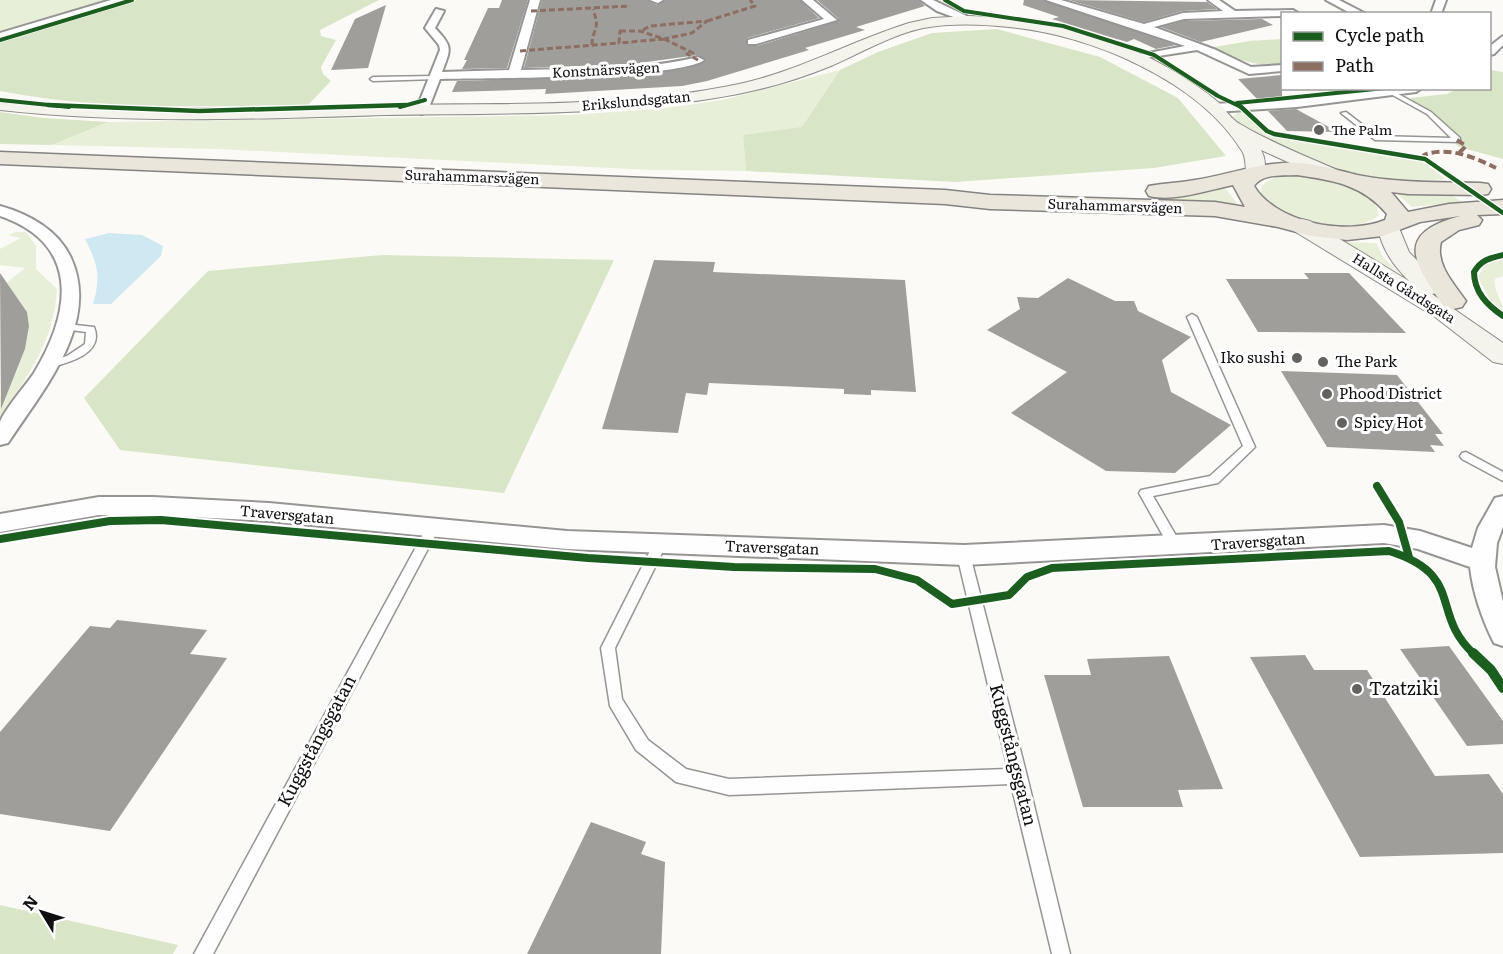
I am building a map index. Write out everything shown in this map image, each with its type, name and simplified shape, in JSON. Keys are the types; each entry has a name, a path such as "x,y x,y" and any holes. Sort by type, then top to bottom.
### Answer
{"main road":[{"name":"Surahammarsvägen","path":"0,159 945,197 1132,193 1194,187 1284,168 1337,175"},
{"path":"1253,174 1243,184 1246,196 1257,206 1293,224"},
{"path":"1337,175 1407,188 1503,188"},
{"path":"1337,175 1369,187 1390,201 1398,214 1393,225"},
{"name":"Surahammarsvägen","path":"945,197 990,202 1215,209 1345,234 1393,225"},
{"path":"1393,225 1414,217 1449,211 1503,207"},
{"path":"1453,302 1429,266 1426,248 1428,242 1442,229 1456,224 1503,217"}],"street":[{"path":"0,36 121,0"},
{"path":"514,73 535,0"},
{"path":"752,42 832,20 807,0"},
{"path":"926,0 940,16"},
{"path":"1051,0 1144,27 1197,47 1249,71 1281,68"},
{"path":"1213,0 1233,14"},
{"path":"1331,0 1357,12"},
{"path":"422,110 445,50 444,44 430,28 439,10"},
{"path":"1144,27 1183,16 1281,13"},
{"name":"Erikslundsgatan","path":"0,105 50,111 149,116 611,104 716,93 783,77 819,65 940,16 1049,28 1088,39 1137,58 1179,82 1214,108 1232,126 1253,153 1253,174"},
{"path":"1137,58 1197,47"},
{"name":"Konstnärsvägen","path":"436,77 637,70 676,66 698,60"},
{"path":"1214,108 1297,103 1403,90"},
{"name":"Erikslundsgatan","path":"1232,126 1278,151 1337,175"},
{"path":"0,211 36,226 54,243 65,260 72,279 73,301 66,327 48,365 0,438"},
{"name":"Hallsta Gårdsgata","path":"1293,224 1386,274 1444,312 1503,356"},
{"name":"Hallsta Gårdsgata","path":"1393,225 1390,241 1410,270 1453,302 1503,332"},
{"path":"1503,504 1485,542 1482,561 1486,593 1503,635"},
{"name":"Traversgatan","path":"0,522 99,506 153,506 269,512 567,540 964,555 1384,534 1420,540 1482,561"}],"lane":[{"path":"373,79 436,77"},
{"path":"1344,113 1375,138 1457,140 1429,113 1390,92"},
{"path":"1176,546 1145,493 1214,480 1249,447 1192,317"},
{"path":"48,365 74,358 87,348 92,334 91,328 66,327"},
{"path":"1466,456 1503,477"},
{"name":"Kuggstångsgatan","path":"203,954 433,528"},
{"path":"660,545 608,648 615,701 642,745 682,776 729,787 1019,776"},
{"name":"Kuggstångsgatan","path":"964,555 1061,954"}],"green space":[{"path":"0,0 115,0 0,33"},
{"path":"137,0 379,0 320,30 321,36 336,40 321,67 323,74 331,81 308,105 154,106 77,102 0,91 0,42"},
{"path":"997,29 1100,57 1178,98 1226,156 1154,168 956,182 746,171 743,135 802,127 840,70 878,52 932,33"},
{"path":"1281,39 1281,65 1254,63 1209,48 1249,41"},
{"path":"840,70 802,128 743,135 746,171 652,170 216,149 52,145 108,122 568,115 659,109 723,100"},
{"path":"1491,70 1503,72 1503,159 1459,147 1410,98 1447,94 1454,90 1491,90"},
{"path":"0,112 44,118 108,122 52,145 0,144"},
{"path":"1237,113 1243,113 1266,132 1279,137 1413,158 1426,164 1445,179 1394,181 1331,168 1265,141 1233,117"},
{"path":"1286,175 1326,179 1355,188 1375,204 1379,215 1367,222 1352,226 1335,226 1285,212 1261,194 1262,185 1271,179"},
{"path":"1226,189 1239,206 1145,200"},
{"path":"1396,193 1453,196 1462,202 1412,207"},
{"path":"26,232 36,246 36,269 57,289 55,308 45,342 30,372 0,417 0,397 16,373 25,349 29,326 27,312 18,298 2,291 6,288 0,288 25,268 0,265 0,249 21,238 8,235"},
{"path":"1344,242 1376,243 1383,257 1398,272"},
{"path":"382,255 614,260 504,493 120,450 84,398 208,271"},
{"path":"1503,259 1503,276 1495,279 1495,283 1503,312 1489,298 1478,278 1487,264"},
{"path":"0,905 178,945 173,954 0,954"}],"water":[{"path":"109,233 142,235 163,246 161,256 111,304 93,304 97,286 97,271 85,239"}],"building":[{"path":"502,0 528,0 507,68 462,69 488,8 499,8"},
{"path":"542,0 648,0 657,5 665,0 800,0 819,18 747,38 748,46 757,46 839,21 817,0 919,0 925,6 856,27 865,30 805,48 809,50 707,81 682,86 545,94 546,89 452,92 457,81 621,76 688,68 706,61 698,55 632,64 524,68"},
{"path":"1024,0 1044,0 1176,45 1156,49 1134,39 1127,42 1110,37 1052,19 1059,17 1023,5"},
{"path":"1069,0 1207,2 1217,9 1182,11 1144,22"},
{"path":"386,5 368,68 331,70 355,19"},
{"path":"1262,19 1273,25 1201,42 1161,27 1184,21"},
{"path":"1281,75 1282,98 1257,99 1238,79"},
{"path":"1296,109 1338,132 1287,131 1268,111"},
{"path":"654,260 715,262 713,272 905,280 916,392 871,390 871,395 844,394 844,389 709,383 707,395 686,393 678,433 602,429"},
{"path":"0,273 27,312 29,326 25,349 1,409"},
{"path":"1304,273 1349,273 1406,333 1258,332 1226,279 1309,279"},
{"path":"1068,278 1115,301 1134,301 1138,311 1191,337 1162,360 1171,392 1231,425 1175,473 1106,471 1011,413 1067,372 987,330 1020,309 1017,297 1038,298"},
{"path":"1281,371 1397,375 1443,434 1435,434 1444,446 1430,445 1435,452 1327,447"},
{"path":"117,620 207,630 190,654 227,658 110,831 0,814 0,732 90,626 110,628"},
{"path":"1449,646 1503,721 1503,744 1467,746 1400,649"},
{"path":"1305,655 1314,670 1367,670 1435,776 1489,774 1503,794 1503,853 1360,857 1250,657"},
{"path":"1169,656 1223,789 1178,790 1183,807 1083,807 1044,675 1091,675 1087,659"},
{"path":"591,822 646,842 641,854 665,862 661,954 527,954"}],"marked path":[{"path":"707,21 755,6 750,0"},
{"path":"531,11 630,6"},
{"path":"592,45 592,38 597,27 593,9"},
{"path":"643,30 650,26 707,21 692,33 678,37 671,38 665,39 659,40 619,43 620,31 649,33 657,36 666,40 693,53 687,54 698,60"},
{"path":"520,51 619,43"},
{"path":"1457,140 1466,146 1458,154"},
{"path":"1425,159 1424,155 1432,152 1450,152 1470,157 1496,168"}],"cycle path":[{"path":"0,40 132,0"},
{"path":"945,0 964,11 1063,26 1154,55 1218,96 1237,103 1267,131 1425,159 1503,213"},
{"path":"1237,103 1365,90"},
{"path":"0,100 100,109 199,111 399,107 425,100"},
{"path":"1503,255 1488,258 1478,264 1474,272 1474,281 1478,291 1484,300 1503,316"},
{"path":"1377,486 1399,522 1409,557"},
{"path":"0,539 110,521 161,520 588,558 734,567 875,569 917,580 952,604 1009,595 1027,577 1052,568 1389,551 1425,567 1438,581 1443,590 1454,631 1489,668 1503,688"}],"place":[{"name":"The Palm","path":"1319,130"},
{"name":"Iko sushi","path":"1297,358"},
{"name":"The Park","path":"1323,362"},
{"name":"Phood District","path":"1327,394"},
{"name":"Spicy Hot","path":"1342,423"},
{"name":"Tzatziki","path":"1357,689"}]}
